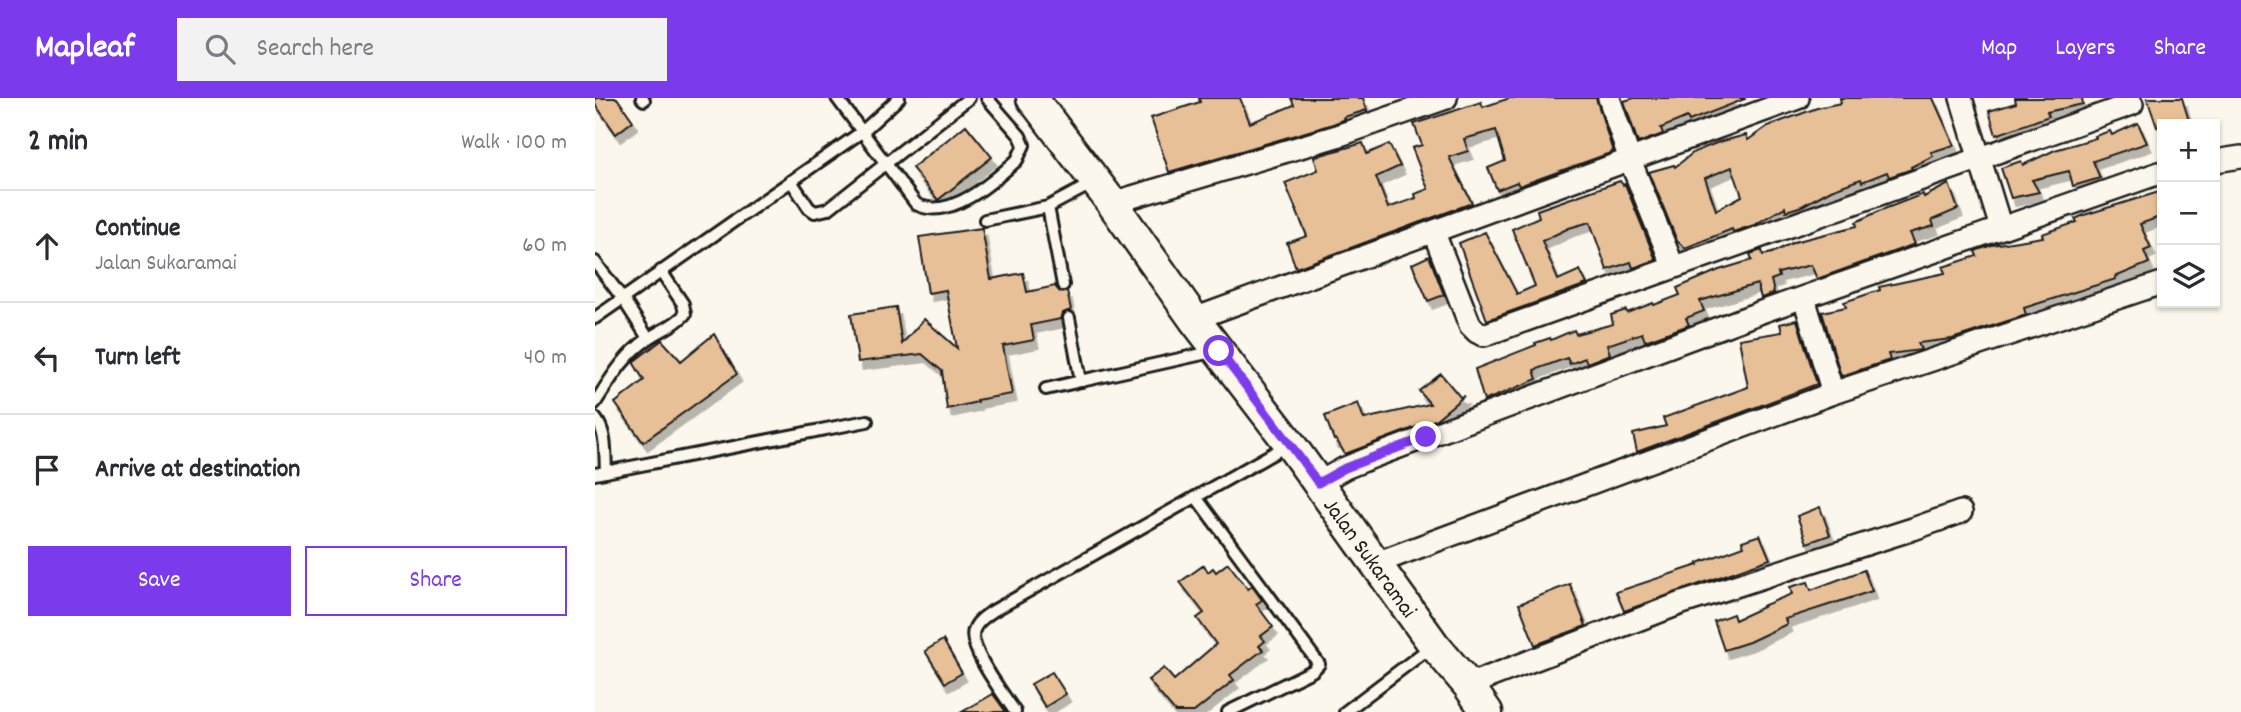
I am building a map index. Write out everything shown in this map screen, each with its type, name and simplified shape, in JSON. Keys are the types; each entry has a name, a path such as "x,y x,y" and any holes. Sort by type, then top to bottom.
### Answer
{"street":[{"name":"Jalan Sukaramai","path":"1032,98 1194,319 1290,444 1434,645 1487,712"},
{"path":"1103,193 1192,181 1337,136 1446,98"},
{"path":"1609,98 1630,160 1673,266"},
{"path":"1194,319 1798,98"},
{"path":"1961,98 2001,228"},
{"path":"1434,233 1470,325 1484,335 2132,104"},
{"path":"2220,161 2241,158"},
{"path":"1318,483 1375,456 1804,298 2157,174"},
{"path":"1376,562 1833,393 2157,285"},
{"path":"1804,298 1833,393"},
{"path":"1468,685 1679,604 1961,512"}],"lane":[{"path":"837,98 884,164 923,209 950,205 982,190 1017,160 1024,145 1020,136 987,98"},
{"path":"595,318 863,131 899,98"},
{"path":"791,181 809,208 821,212 828,209 969,98"},
{"path":"985,220 1103,193"},
{"path":"1048,207 1063,285"},
{"path":"595,262 648,338"},
{"path":"595,403 622,363 648,338 680,320 685,314 683,304 661,271"},
{"path":"1069,318 1081,381"},
{"path":"1046,389 1219,351"},
{"path":"595,418 604,438 601,473 867,421"},
{"path":"1015,712 976,650 972,638 974,629 981,620 1290,444"},
{"path":"1196,497 1319,664 1313,671 1228,712"},
{"path":"1345,712 1434,645"}],"building":[{"path":"595,98 617,98 633,121 616,134 595,104"},
{"path":"1199,98 1240,98 1250,123 1294,105 1291,98 1363,98 1367,110 1344,117 1345,119 1333,124 1169,172 1151,118 1200,102"},
{"path":"1510,98 1596,98 1613,152 1519,186 1517,182 1497,190 1488,168 1505,161 1496,130 1464,139 1468,151 1449,157 1472,203 1296,268 1287,243 1307,236 1285,183 1318,170 1314,157 1363,143 1367,154 1389,144 1400,166 1376,177 1388,208 1416,198 1415,194 1428,189 1412,148 1422,145 1414,124 1481,102 1483,107"},
{"path":"1634,98 1745,99 1689,121 1687,117 1661,128 1663,134 1638,143 1624,101"},
{"path":"1840,98 1933,98 1954,145 1931,152 1933,156 1911,167 1912,169 1889,177 1887,172 1862,182 1861,179 1831,190 1802,206 1786,211 1785,207 1754,225 1733,232 1732,229 1685,248 1677,241 1649,172 1674,165 1675,167 1694,152 1719,142 1746,135 1748,140 1768,126 1817,108 1841,103","holes":["1732,167 1742,196 1716,210 1705,178"]},
{"path":"2015,98 2082,98 2083,104 2047,112 2049,116 1996,135 1989,111 2016,103"},
{"path":"2147,98 2182,98 2188,119 2157,119 2157,127"},
{"path":"2138,123 2147,143 2093,161 2100,178 2073,186 2069,171 2032,180 2039,192 2011,198 2001,168 2021,161 2023,165 2055,150 2110,131 2112,135"},
{"path":"966,125 992,157 938,200 912,168"},
{"path":"1620,181 1625,184 1656,260 1633,268 1631,262 1607,270 1590,222 1569,228 1542,241 1558,280 1580,270 1587,284 1487,320 1459,243 1485,232 1517,294 1535,286 1512,229 1539,217 1537,210"},
{"path":"1949,184 1958,209 1932,220 1934,226 1910,233 1915,244 1817,279 1811,265 1778,273 1779,277 1771,280 1774,293 1761,298 1757,284 1700,301 1704,311 1686,318 1689,325 1645,341 1642,333 1607,345 1610,354 1587,363 1585,358 1570,364 1567,358 1534,370 1537,379 1484,401 1475,369 1536,345 1535,343 1550,338 1551,340 1574,330 1576,334 1613,324 1611,315 1626,310 1627,313 1680,295 1677,288 1719,270 1752,260 1750,254 1762,250 1763,255 1772,253 1794,242 1857,226 1856,222 1879,211 1923,194 1924,197"},
{"path":"2157,193 2157,218 2140,224 2151,248 2144,251 2149,263 2115,277 2116,279 2024,308 2026,315 1952,339 1918,343 1921,350 1888,354 1890,360 1841,376 1822,312 1846,307 1844,302 1880,290 1879,287 1945,273 1943,267 1977,256 1975,251 1992,245 2043,237 2042,234 2077,222 2075,219"},
{"path":"982,228 991,279 1023,273 1027,292 1055,286 1060,292 1067,291 1071,310 1063,313 1061,319 1031,325 1034,340 1003,346 1012,394 976,400 977,402 947,409 942,371 922,354 858,362 851,314 896,307 902,344 924,319 957,348 946,290 928,293 919,237"},
{"path":"1429,256 1444,295 1428,301 1412,264"},
{"path":"1797,320 1817,384 1637,452 1633,434 1666,426 1663,418 1748,387 1739,339 1782,332 1780,324"},
{"path":"714,334 737,374 643,442 615,403 644,380 633,362 662,340 681,361"},
{"path":"1441,374 1460,397 1464,396 1435,420 1345,454 1336,439 1334,440 1325,416 1358,403 1364,419 1430,404 1419,391"},
{"path":"1820,507 1830,535 1807,543 1797,516"},
{"path":"1760,535 1770,559 1624,611 1616,592 1698,565 1744,546 1742,541"},
{"path":"1228,563 1248,589 1252,586 1262,600 1256,604 1273,627 1261,636 1265,641 1259,646 1263,650 1230,675 1234,680 1194,712 1175,712 1148,680 1164,668 1174,680 1216,644 1197,618 1204,613 1180,582 1204,565 1208,572 1213,568 1216,572"},
{"path":"1864,570 1872,591 1785,619 1787,624 1749,642 1724,650 1714,621 1733,614 1735,620 1792,594 1790,587 1808,582 1811,590"},
{"path":"1570,584 1586,626 1535,645 1519,604"},
{"path":"943,640 962,673 945,683 925,651"},
{"path":"1052,672 1066,694 1045,707 1031,684"},
{"path":"993,694 1006,712 962,712"}],"route":[{"path":"1219,351 1318,483 1345,468 1426,437"}]}
